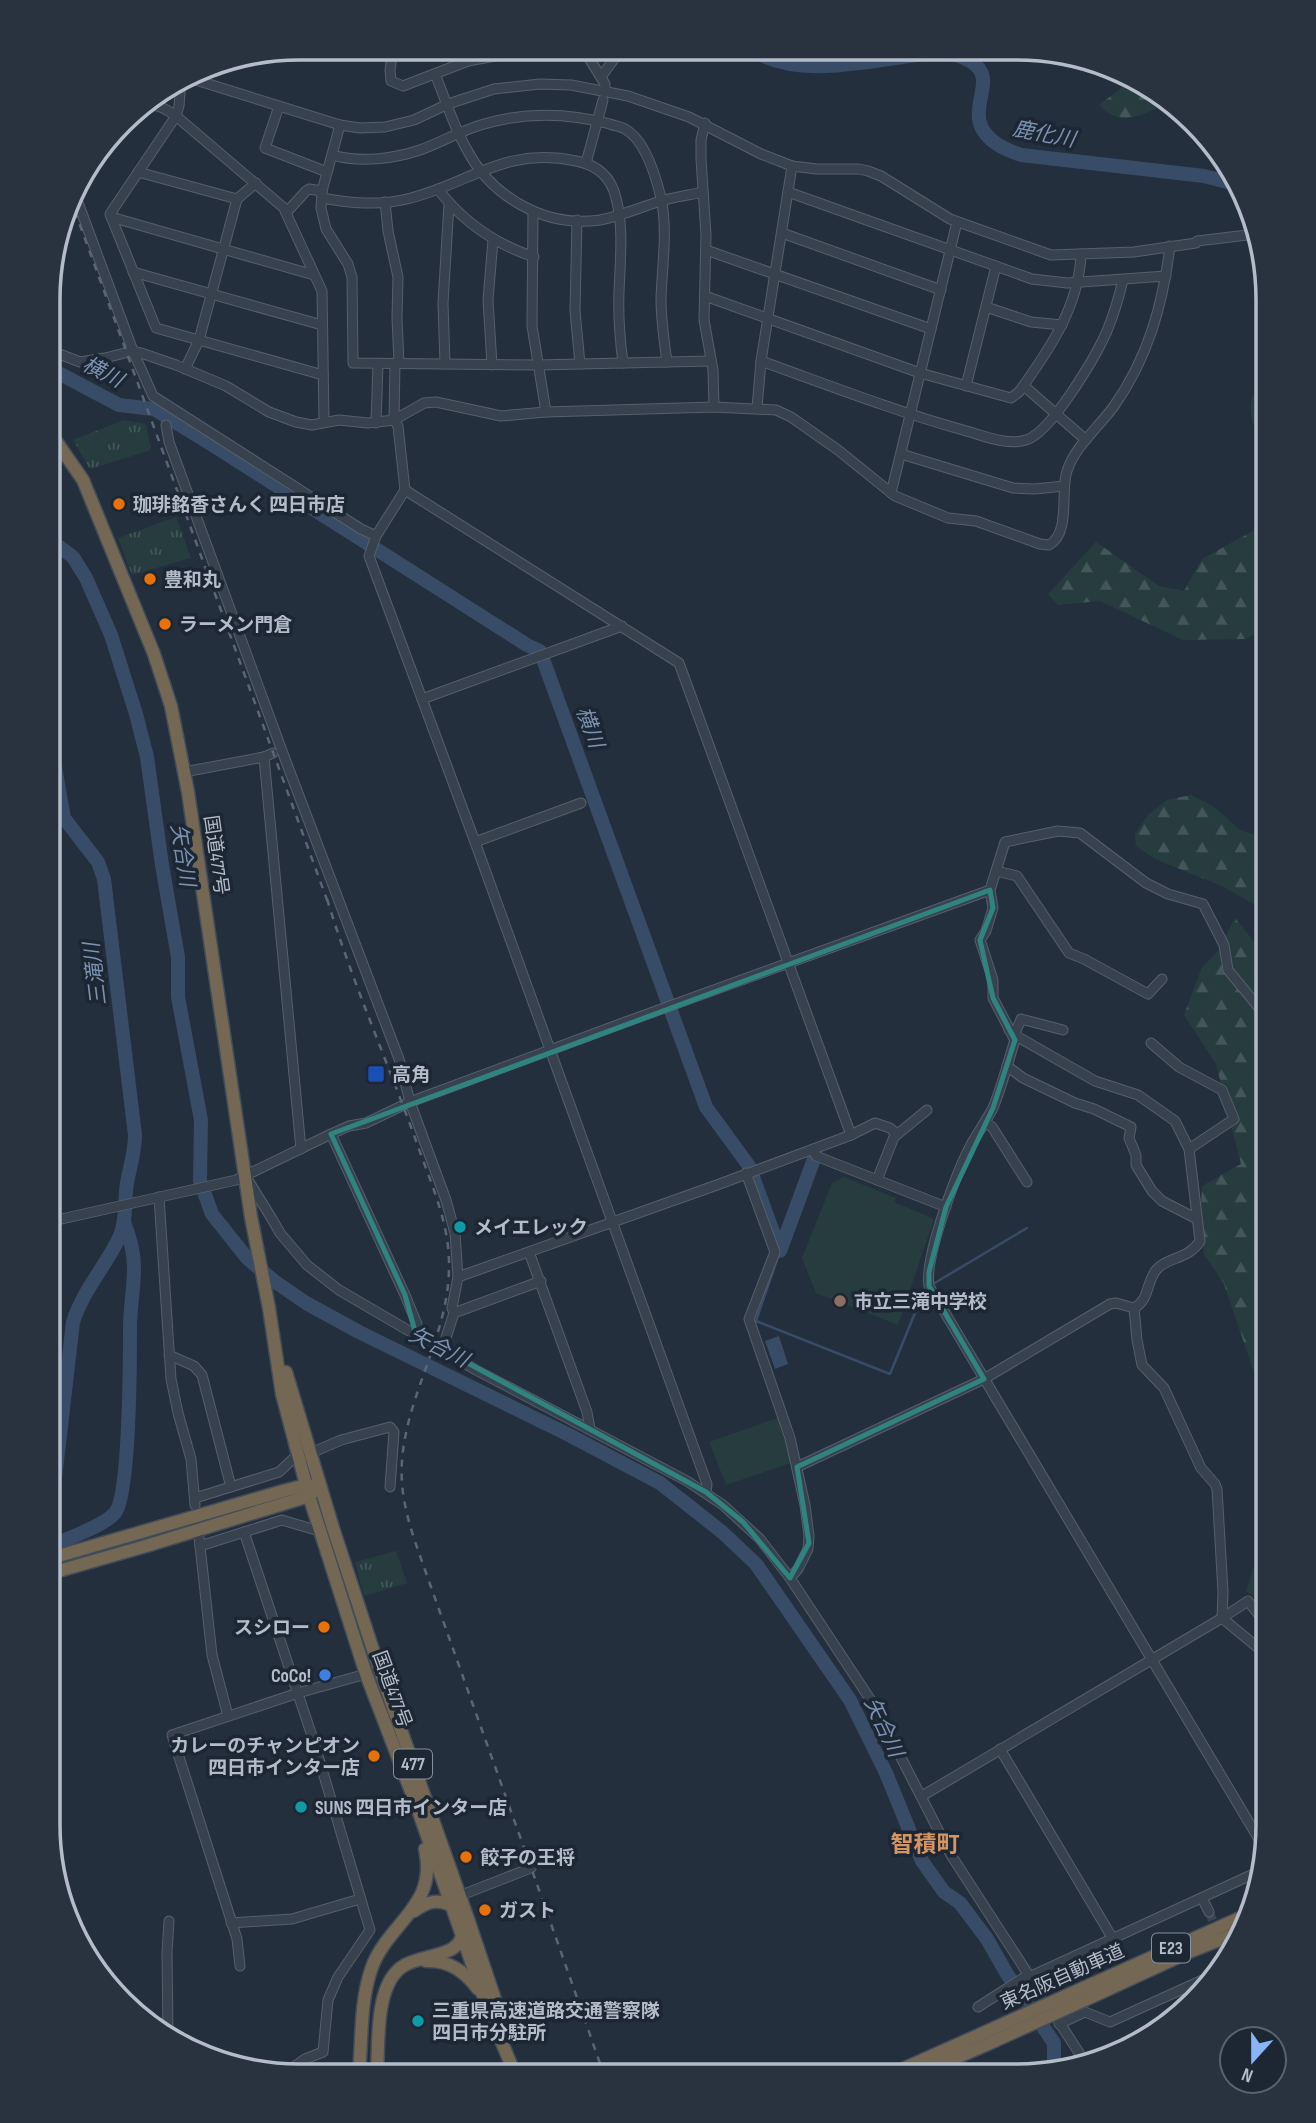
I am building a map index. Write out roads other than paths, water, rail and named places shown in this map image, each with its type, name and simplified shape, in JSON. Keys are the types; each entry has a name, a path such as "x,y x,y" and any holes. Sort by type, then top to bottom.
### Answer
{"highway":[{"name":"国道477号","path":"60,447 83,480 149,642 171,706 184,772 240,1178 251,1217 269,1308 282,1394 307,1491 366,1674 453,1900"},
{"name":"国道477号","path":"269,1308 290,1391 453,1900 462,1938 512,2064"},
{"path":"60,1571 146,1546 320,1486"},
{"path":"60,1556 145,1531 307,1491"},
{"path":"360,2064 366,1999 373,1966 388,1938 410,1913 423,1889 427,1858 417,1807"},
{"path":"378,2064 382,2001 388,1983 399,1969 416,1960 452,1949 462,1938 468,1919 453,1900 435,1901 410,1913"},
{"name":"国道477号","path":"468,1919 496,2001 513,2064"},
{"name":"東名阪自動車道","path":"919,2064 985,2039 1236,1920"},
{"name":"東名阪自動車道","path":"1095,1989 1228,1936"},
{"path":"399,1969 428,1961 448,1964 470,1978 486,2004"},
{"name":"東名阪自動車道","path":"938,2064 985,2039"}],"street":[{"path":"391,60 391,81 406,86 474,60"},
{"path":"586,163 604,96 604,84 589,60"},
{"path":"601,77 613,60"},
{"path":"435,74 466,149 503,193 533,212 553,218 598,220 661,201 704,192"},
{"path":"204,79 340,125 372,128 401,124 477,93 515,86 555,84 604,96 652,103 705,123 761,154 792,166 868,171 881,176 957,222 1051,255 1134,252 1247,235"},
{"path":"180,91 176,116 110,214 156,328 323,375"},
{"path":"159,105 284,208 322,291 324,422"},
{"path":"279,106 265,148 327,172"},
{"path":"332,155 362,159 394,157 422,149 486,123 518,117 561,116 598,121 625,129 636,139 654,173 661,201 662,315 667,362"},
{"path":"705,123 701,140 706,250 704,320 715,389 714,407"},
{"path":"340,125 327,172 321,208 326,229 348,264 352,277 353,363 537,365 711,361"},
{"path":"286,212 309,189 352,203 385,202 438,189 481,170 511,161 540,157 586,163 610,181 620,215 618,314 623,363"},
{"path":"757,408 761,361 792,166"},
{"path":"138,172 237,199"},
{"path":"185,369 199,340 237,199 256,183"},
{"path":"438,189 449,204 493,240 534,257"},
{"path":"788,192 1043,281 1078,283 1166,276"},
{"path":"385,202 398,278 394,420 398,426 405,489 375,536 369,556 707,1483 706,1492"},
{"path":"445,364 443,303 449,204"},
{"path":"79,205 153,396 375,536"},
{"path":"533,212 532,327 545,412"},
{"path":"111,217 314,275"},
{"path":"577,220 575,311 580,364"},
{"path":"891,493 957,222"},
{"path":"782,233 940,290"},
{"path":"492,365 488,300 493,240"},
{"path":"60,354 80,362 134,351 226,386 269,412 312,425 339,420 376,423 394,420 424,403 436,402 501,416 545,412 714,407 776,410 791,417 838,450 891,493 948,519 976,521 1049,545 1055,541 1060,531 1064,514 1064,486 1070,464 1114,406 1138,366 1157,317 1170,246"},
{"path":"706,250 931,329"},
{"path":"705,296 920,373 1011,398 1017,396 1062,326 1078,283 1081,254"},
{"path":"966,386 996,266"},
{"path":"133,272 322,325"},
{"path":"761,361 911,415 1010,442 1025,441 1037,435 1056,413 1098,348 1115,310 1122,280"},
{"path":"986,307 1031,322 1062,326"},
{"path":"376,423 378,364"},
{"path":"1024,386 1086,440"},
{"path":"166,425 169,442 277,738 399,1059 410,1102 446,1200 455,1233 458,1277 452,1308 454,1313 442,1350"},
{"path":"901,454 1013,488 1064,486"},
{"path":"405,489 679,663 851,1135"},
{"path":"422,699 622,626"},
{"path":"184,772 269,755 301,1149"},
{"path":"475,842 581,803"},
{"path":"1256,1005 1228,971 1222,939 1203,904 1160,891 1146,883 1080,833 1058,831 1005,842 990,890 993,908 986,931 980,940 993,981 993,998 1015,1040 993,1108 970,1148 946,1208 928,1279 929,1286 1256,1834"},
{"path":"996,871 1017,876 1069,953 1148,994 1162,979"},
{"path":"60,1217 240,1178 331,1134 349,1126 366,1123 410,1102 990,890"},
{"path":"1011,1034 1016,1031 1021,1018 1063,1030"},
{"path":"1011,1034 1095,1081 1141,1097 1175,1121 1189,1149 1201,1238 1199,1244 1183,1257 1163,1264 1156,1270 1144,1300 1134,1308"},
{"path":"1151,1043 1179,1067 1222,1090 1234,1119 1189,1149"},
{"path":"1007,1066 1023,1078 1132,1127 1129,1138 1136,1155 1136,1164 1153,1191 1163,1201 1197,1219"},
{"path":"877,1180 893,1139 927,1110"},
{"path":"985,1122 992,1127 1027,1182"},
{"path":"458,1277 717,1185 875,1124 890,1128 898,1134"},
{"path":"331,1134 405,1295 416,1324 416,1335"},
{"path":"813,1149 816,1156 946,1208"},
{"path":"749,1172 775,1252 749,1319 790,1438 806,1506 809,1543 804,1559 790,1578"},
{"path":"240,1178 272,1219 279,1233 307,1265 339,1290 505,1386 706,1492 752,1530 775,1556 874,1705 951,1855 1026,1976 1079,2055"},
{"path":"158,1197 171,1379 191,1459 195,1502 279,1472 294,1458 297,1450"},
{"path":"529,1252 587,1412 590,1429"},
{"path":"454,1313 541,1281"},
{"path":"797,1467 984,1379 1110,1304 1134,1308"},
{"path":"1134,1308 1142,1365 1164,1388 1201,1468 1217,1489 1223,1567 1222,1618"},
{"path":"169,1354 194,1366 202,1375 231,1487"},
{"path":"311,1453 341,1440 390,1427 394,1432 390,1487"},
{"path":"228,1716 212,1655 200,1541 244,1532 282,1520 320,1531"},
{"path":"244,1532 298,1693 370,1930 338,1978 328,2000 323,2052 305,2059 300,2064"},
{"path":"922,1796 1248,1601 1256,1611"},
{"path":"1222,1618 1256,1646"},
{"path":"240,1966 237,1939 172,1735 298,1693 366,1674"},
{"path":"999,1749 1113,1939"},
{"path":"453,1900 531,1868"},
{"path":"978,2007 1026,1976 1251,1875"},
{"path":"1202,1898 1209,1912"},
{"path":"230,1923 292,1919 360,1899"},
{"path":"168,2024 169,1921"},
{"path":"1059,2024 1085,2012 1110,2022 1195,1984"}],"water":[{"path":"779,1336 788,1364 775,1369 765,1341"}],"waterway":[{"name":"鹿化川","path":"775,60 805,66 882,60"},
{"name":"鹿化川","path":"968,60 979,69 983,78 980,122 985,133 1006,149 1021,155 1204,176 1225,181"},
{"name":"横川","path":"60,374 119,405 154,409 540,651 706,1107 749,1166 780,1251 814,1159"},
{"name":"矢合川","path":"60,547 73,557 86,578 111,635 147,757 178,957 178,997 201,1120 200,1181 212,1214 247,1258 306,1303 660,1483 722,1532 756,1564 850,1700 886,1773 922,1861 944,1892 960,1903 987,1939 1007,1974 1054,2043 1054,2060"},
{"name":"三滝川","path":"60,795 64,818 98,862 104,879 135,1135 122,1230 77,1310 73,1322 60,1435"},
{"name":"三滝川","path":"60,1542 110,1518 120,1501 126,1454 134,1268 131,1244 124,1222"},
{"path":"933,1284 1027,1228"},
{"path":"780,1251 756,1321 890,1374 926,1286"}],"tunnel":[{"path":"1209,1912 1223,1945"}],"railway":[{"path":"76,213 330,908"},
{"path":"327,899 358,990 432,1184 446,1232 449,1264 447,1294 405,1439 402,1468 408,1517 600,2064"}],"place":[{"name":"珈琲銘香さんく 四日市店","path":"119,504"},
{"name":"豊和丸","path":"150,579"},
{"name":"ラーメン門倉","path":"165,624"},
{"name":"高角","path":"376,1074"},
{"name":"メイエレック","path":"460,1227"},
{"name":"市立三滝中学校","path":"840,1301"},
{"name":"スシロー","path":"324,1627"},
{"name":"CoCo!","path":"325,1675"},
{"name":"カレーのチャンピオン 四日市インター店","path":"374,1756"},
{"name":"SUNS 四日市インター店","path":"301,1807"},
{"name":"餃子の王将","path":"466,1857"},
{"name":"ガスト","path":"485,1910"},
{"name":"三重県高速道路交通警察隊 四日市分駐所","path":"418,2021"}],"district":[{"name":"智積町","path":"925,1844"}]}
